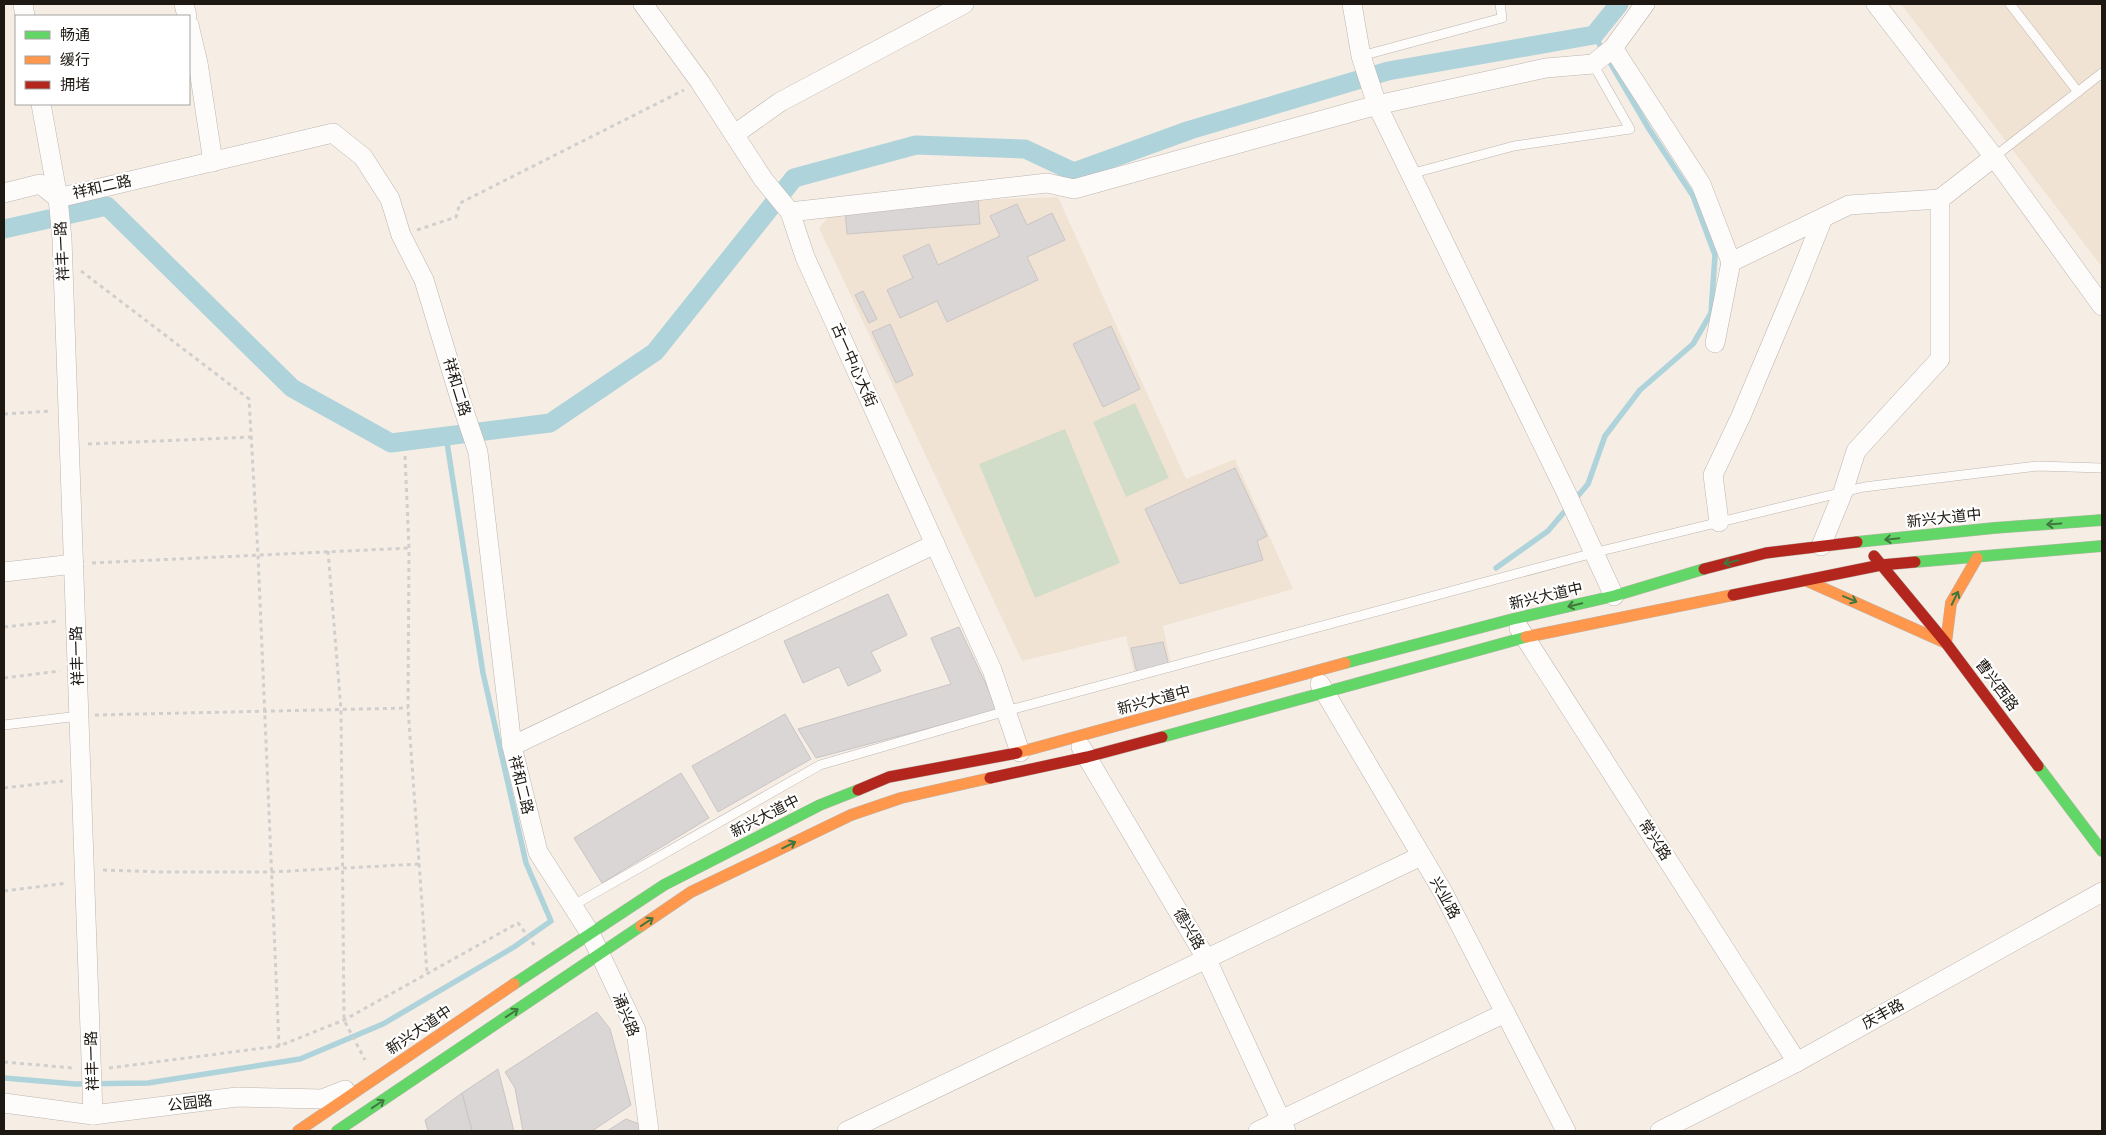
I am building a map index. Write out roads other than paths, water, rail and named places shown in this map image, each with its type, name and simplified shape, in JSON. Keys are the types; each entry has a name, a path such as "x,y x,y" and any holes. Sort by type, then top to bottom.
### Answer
{"main road":[{"name":"新兴大道中","path":"298,1131 664,885 820,805 889,777 1020,752 1513,619 1614,596 1678,576 1766,553 1994,528 2102,520"},
{"name":"曹兴西路","path":"1862,542 1946,643 2102,851"},
{"path":"337,1131 691,892 851,815 902,798 1087,757 1326,694 1525,637 1881,565 2102,546"},
{"path":"1805,580 1946,643 1951,603 1977,558"}],"street":[{"name":"古一中心大街","path":"643,4 700,82 763,179 790,212 805,257 992,670 1020,752"},
{"path":"735,134 780,102 964,4"},
{"path":"1352,4 1361,56 1377,105 1583,528 1614,596"},
{"path":"790,212 1047,183 1074,190 1377,105 1546,68 1592,64 1613,48 1645,4"},
{"path":"1876,4 1994,157 2102,306"},
{"path":"190,29 198,63 213,162"},
{"path":"1613,48 1701,184 1731,262 1715,343"},
{"name":"祥丰一路","path":"41,105 58,198 63,248 93,1115"},
{"name":"祥和二路","path":"58,198 333,133 363,157 390,199 401,235 424,280 478,452 512,746 538,852 590,933"},
{"path":"1731,262 1849,205 1940,199 1994,157"},
{"path":"4,193 40,184 58,198"},
{"path":"1821,546 1843,492 1856,452 1940,359 1940,199"},
{"path":"1719,522 1713,475 1793,292 1823,218"},
{"path":"512,746 935,544"},
{"path":"4,572 74,564"},
{"name":"常兴路","path":"1513,619 1797,1062"},
{"name":"兴业路","path":"1313,672 1443,892 1566,1131"},
{"name":"德兴路","path":"1074,737 1207,960 1283,1126"},
{"path":"847,1131 1421,856"},
{"name":"庆丰路","path":"1660,1131 1797,1062 2102,892"},
{"name":"涌兴路","path":"590,933 636,1030 649,1131"},
{"path":"1258,1131 1283,1126 1505,1013"},
{"name":"公园路","path":"4,1104 93,1115 237,1097 322,1099 374,1079"}],"lane":[{"path":"1361,56 1502,18 1500,4"},
{"path":"2010,4 2078,92"},
{"path":"1410,174 1514,146 1630,129 1592,64"},
{"path":"1994,157 2102,73"},
{"path":"572,906 820,765 1006,711 1594,553 1864,487 2037,466 2102,468"},
{"path":"4,725 79,716"}],"waterway":[{"path":"4,229 107,206 292,388 391,443 550,423 655,352 794,178 916,145 1025,149 1074,172 1190,130 1388,71 1594,35 1619,4"},
{"path":"1496,568 1548,531 1588,484 1605,436 1640,390 1693,344 1711,313 1715,255 1693,196 1649,129 1594,35"},
{"path":"4,1078 75,1084 148,1083 300,1059 383,1024 514,947 551,921 526,863 483,673 446,436"}]}
